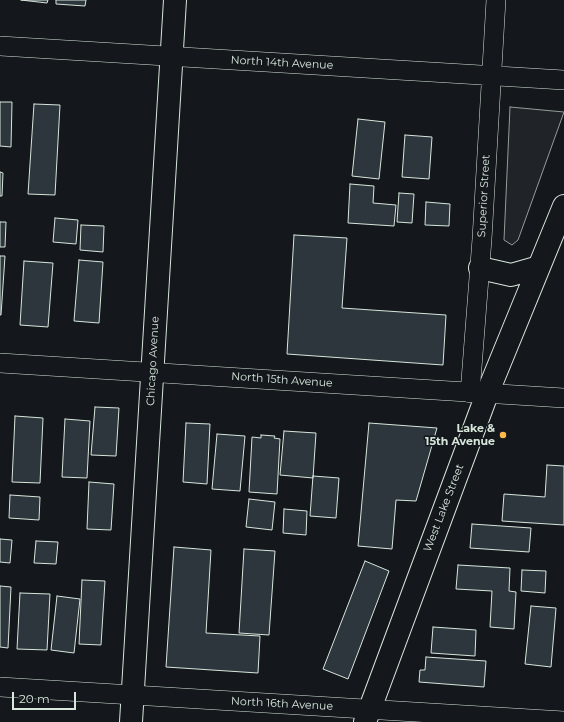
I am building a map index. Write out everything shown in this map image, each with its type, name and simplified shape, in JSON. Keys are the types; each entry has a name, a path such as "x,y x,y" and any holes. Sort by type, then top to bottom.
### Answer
{"main road":[{"name":"Chicago Avenue","path":"132,722 175,0"},
{"name":"West Lake Street","path":"367,716 479,393 540,267 564,206"},
{"path":"480,268 511,275 540,267"}],"street":[{"name":"Superior Street","path":"479,393 480,268 496,0"},
{"name":"North 14th Avenue","path":"0,46 564,80"},
{"name":"North 15th Avenue","path":"0,363 564,398"},
{"name":"North 16th Avenue","path":"0,687 133,695 367,716 564,721"}],"shaded area":[{"path":"510,107 564,112 518,240 512,245 504,240"}],"building":[{"path":"21,0 48,0 47,3"},
{"path":"56,0 86,0 85,6 56,4"},
{"path":"0,102 12,102 11,147 0,146"},
{"path":"34,104 60,105 55,195 28,194"},
{"path":"358,119 385,122 379,179 352,176"},
{"path":"405,135 432,137 429,179 402,177"},
{"path":"0,172 3,173 2,196 0,196"},
{"path":"350,184 374,186 373,203 396,205 394,226 348,223"},
{"path":"399,193 414,194 412,223 397,222"},
{"path":"426,202 450,204 449,226 425,225"},
{"path":"55,218 78,220 76,244 53,242"},
{"path":"0,222 6,222 5,247 0,247"},
{"path":"81,225 104,226 103,252 80,250"},
{"path":"294,235 347,238 342,308 446,315 443,365 287,354"},
{"path":"0,256 5,256 1,315 0,315"},
{"path":"79,260 103,262 99,323 74,321"},
{"path":"24,261 53,263 48,327 20,325"},
{"path":"95,407 119,408 116,456 91,455"},
{"path":"15,416 43,418 40,483 12,482"},
{"path":"65,419 90,421 87,478 62,477"},
{"path":"186,423 210,424 207,484 183,482"},
{"path":"369,423 437,428 416,501 396,500 392,549 358,546"},
{"path":"284,431 316,433 313,478 280,475"},
{"path":"217,434 245,436 240,491 212,489"},
{"path":"261,435 275,436 274,438 280,439 277,494 249,492 252,437 261,438"},
{"path":"547,465 564,466 564,525 502,521 504,494 545,497"},
{"path":"313,476 339,478 336,518 310,516"},
{"path":"89,482 114,484 111,530 87,529"},
{"path":"10,495 40,497 39,520 9,518"},
{"path":"249,499 275,502 272,530 246,527"},
{"path":"284,509 307,511 306,535 283,533"},
{"path":"472,524 531,528 529,552 470,548"},
{"path":"0,539 12,540 10,563 0,562"},
{"path":"36,541 58,542 56,564 34,563"},
{"path":"174,547 211,550 206,633 260,636 258,673 166,667"},
{"path":"244,549 275,551 269,635 239,633"},
{"path":"365,561 389,571 348,679 323,669"},
{"path":"458,565 510,568 509,591 516,592 514,629 490,627 492,591 456,589"},
{"path":"522,570 546,571 545,593 521,591"},
{"path":"82,580 105,581 101,645 79,644"},
{"path":"0,586 11,587 8,648 0,647"},
{"path":"20,593 50,594 47,650 17,649"},
{"path":"57,596 80,599 74,653 51,650"},
{"path":"531,606 556,608 551,667 525,664"},
{"path":"433,627 476,630 475,656 431,653"},
{"path":"426,657 486,661 484,687 419,682 420,670 425,670"}],"place":[{"name":"Lake & 15th Avenue","path":"503,435"}]}
